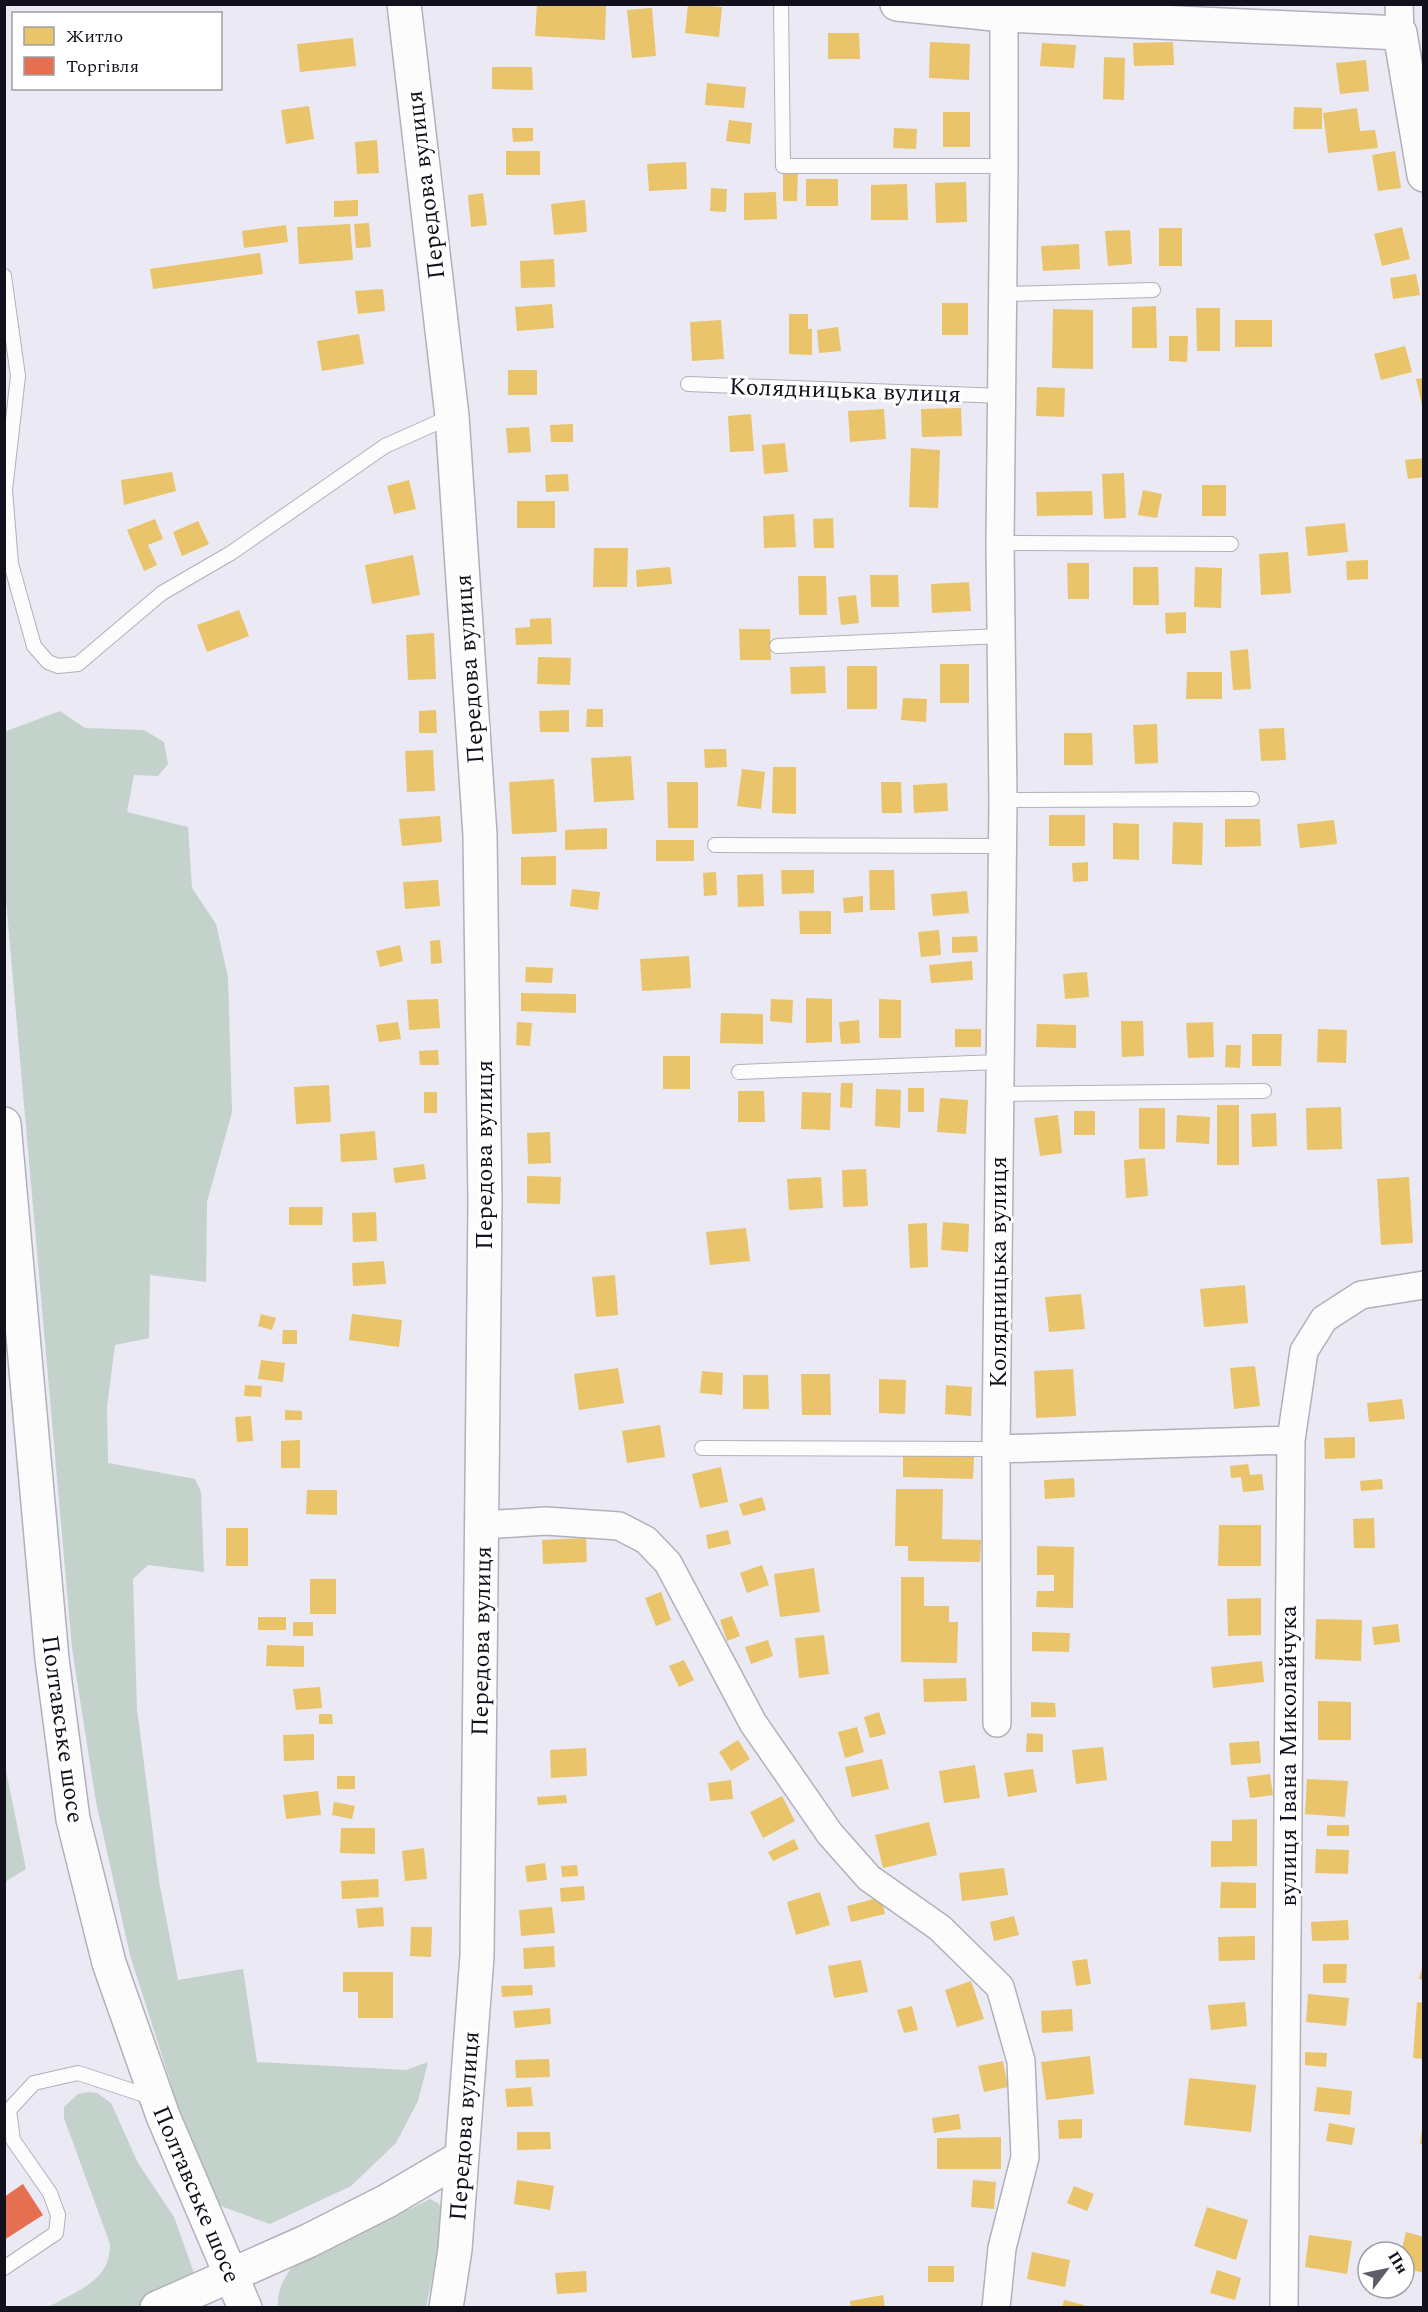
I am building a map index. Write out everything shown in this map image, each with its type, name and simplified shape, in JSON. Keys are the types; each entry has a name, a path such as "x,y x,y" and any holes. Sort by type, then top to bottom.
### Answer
{"street":[{"name":"Передова вулиця","path":"404,4 452,416 480,835 485,1202 477,1956 454,2249 446,2307"},
{"path":"897,4 1004,10 1399,19 1424,175"},
{"name":"Колядницька вулиця","path":"997,1723 996,1449 1000,846 1003,800 1000,543 1004,10"},
{"name":"Полтавське шосе","path":"4,1124 52,1659 73,1819 109,1964 157,2099 245,2307"},
{"name":"вулиця Івана Миколайчука","path":"1284,2307 1291,1440 1304,1351 1324,1319 1361,1295 1424,1285"},
{"path":"996,1449 1291,1440"},
{"path":"483,1525 546,1521 619,1526 646,1540 668,1563 753,1723 830,1834 869,1878 940,1928 1000,1987 1021,2061 1025,2157 1002,2248 996,2307"},
{"path":"157,2307 308,2241 387,2201 462,2157"}],"lane":[{"path":"782,4 783,166 1004,166"},
{"path":"4,276 11,374 5,490 11,564 34,646 48,662 58,666 78,664 162,593 231,553 385,446 452,416"},
{"path":"1003,294 1153,290"},
{"name":"Колядницька вулиця","path":"688,384 1002,396"},
{"path":"1000,543 1231,544"},
{"path":"777,646 1001,636"},
{"path":"1003,800 1252,799"},
{"path":"715,845 1000,846"},
{"path":"739,1072 999,1062"},
{"path":"999,1094 1264,1091"},
{"path":"702,1448 996,1449"},
{"path":"4,2268 56,2233 58,2215 50,2193 13,2139 9,2110 34,2083 78,2073 157,2099"}],"shaded area":[{"path":"60,711 85,728 144,730 164,742 168,764 158,776 134,775 127,812 188,827 192,888 216,924 228,977 232,1112 207,1202 206,1282 150,1275 149,1338 115,1345 107,1407 108,1463 195,1479 201,1492 204,1572 148,1565 133,1579 137,1709 159,1881 178,1980 243,1969 257,2062 406,2070 428,2062 418,2101 396,2143 351,2186 270,2224 218,2205 178,2106 130,1955 96,1802 72,1648 5,889 4,732"},
{"path":"4,1761 26,1869 5,1882 4,1882"},
{"path":"97,2093 111,2103 138,2163 174,2217 194,2273 181,2292 154,2307 47,2308 89,2284 105,2268 109,2257 110,2244 64,2118 64,2107 78,2094"},
{"path":"430,2199 438,2203 443,2211 426,2307 278,2307 281,2286 292,2267"}],"building: Житло":[{"path":"537,4 606,4 605,40 535,36"},
{"path":"688,4 722,7 719,37 685,33"},
{"path":"652,8 656,56 632,58 627,10"},
{"path":"828,33 859,33 860,59 828,59"},
{"path":"353,38 356,66 300,72 297,44"},
{"path":"930,42 970,44 969,80 929,78"},
{"path":"1173,42 1174,65 1134,66 1133,43"},
{"path":"1042,43 1076,45 1074,68 1040,66"},
{"path":"1104,57 1125,58 1124,100 1103,99"},
{"path":"1366,60 1369,91 1340,94 1336,63"},
{"path":"492,67 532,67 533,90 492,89"},
{"path":"707,83 746,87 744,108 705,105"},
{"path":"309,106 314,139 286,144 281,110"},
{"path":"1294,107 1322,108 1322,129 1293,129"},
{"path":"1357,108 1360,131 1375,130 1378,148 1328,153 1323,113"},
{"path":"943,112 970,112 970,147 943,147"},
{"path":"729,120 752,123 750,144 726,141"},
{"path":"512,128 533,128 533,141 513,142"},
{"path":"894,128 917,129 916,149 893,148"},
{"path":"377,140 379,173 357,174 355,142"},
{"path":"506,151 540,151 540,175 506,175"},
{"path":"1395,151 1401,188 1378,191 1372,155"},
{"path":"686,162 687,189 649,191 647,164"},
{"path":"783,172 798,172 797,201 783,201"},
{"path":"806,179 838,179 838,206 806,206"},
{"path":"966,182 967,222 936,223 935,183"},
{"path":"907,184 908,220 871,220 871,185"},
{"path":"711,188 727,189 726,212 710,211"},
{"path":"776,192 777,219 744,220 744,193"},
{"path":"483,193 487,225 471,227 468,195"},
{"path":"358,200 358,216 334,217 334,201"},
{"path":"585,200 587,232 554,235 551,204"},
{"path":"369,223 371,247 356,248 354,224"},
{"path":"350,224 353,260 299,264 297,227"},
{"path":"286,225 288,242 244,248 242,231"},
{"path":"1402,227 1410,259 1382,266 1374,234"},
{"path":"1159,228 1182,228 1182,266 1159,266"},
{"path":"1130,230 1132,264 1108,266 1105,231"},
{"path":"1079,244 1080,269 1043,271 1041,246"},
{"path":"260,253 263,274 153,289 150,269"},
{"path":"554,259 555,287 521,288 520,261"},
{"path":"1416,274 1420,295 1393,299 1390,278"},
{"path":"383,289 385,311 358,314 355,291"},
{"path":"942,303 968,303 968,335 942,335"},
{"path":"552,304 554,328 517,331 515,307"},
{"path":"1156,306 1157,348 1132,348 1132,307"},
{"path":"1196,308 1220,308 1220,351 1197,351"},
{"path":"1053,309 1093,310 1093,369 1052,368"},
{"path":"789,314 808,314 808,329 812,329 812,355 789,354"},
{"path":"721,320 724,359 692,361 690,322"},
{"path":"1235,320 1272,320 1272,347 1235,347"},
{"path":"838,327 841,351 819,353 817,330"},
{"path":"359,334 364,364 322,371 317,341"},
{"path":"1169,336 1188,336 1187,362 1169,361"},
{"path":"1405,346 1412,372 1381,380 1374,354"},
{"path":"508,370 537,370 537,395 508,395"},
{"path":"1424,378 1424,409 1423,409 1416,379"},
{"path":"1037,387 1065,388 1064,417 1036,416"},
{"path":"961,408 962,436 922,437 921,409"},
{"path":"884,409 886,439 850,442 848,411"},
{"path":"751,414 754,451 730,452 728,416"},
{"path":"573,424 573,442 551,442 550,425"},
{"path":"529,427 531,452 508,453 506,428"},
{"path":"785,443 788,472 764,474 762,445"},
{"path":"911,448 940,450 938,508 909,507"},
{"path":"1424,458 1424,477 1408,479 1405,460"},
{"path":"172,472 176,491 124,505 121,480"},
{"path":"1124,473 1126,518 1104,519 1102,474"},
{"path":"568,474 569,491 546,492 545,475"},
{"path":"409,480 416,509 394,514 387,486"},
{"path":"1202,485 1226,485 1226,516 1202,516"},
{"path":"1143,490 1162,494 1157,518 1138,515"},
{"path":"1092,491 1093,515 1037,516 1036,492"},
{"path":"517,501 555,501 555,528 517,528"},
{"path":"794,514 796,547 764,548 763,516"},
{"path":"833,518 834,548 814,548 813,519"},
{"path":"155,519 163,539 148,545 157,565 144,571 127,530"},
{"path":"198,521 209,544 182,556 173,532"},
{"path":"1345,523 1348,552 1308,556 1305,527"},
{"path":"594,548 628,548 627,587 593,587"},
{"path":"1288,552 1291,593 1261,595 1259,554"},
{"path":"413,555 420,595 372,604 365,565"},
{"path":"1368,560 1368,579 1347,580 1346,561"},
{"path":"1067,563 1089,563 1089,599 1068,599"},
{"path":"670,567 672,584 637,587 636,570"},
{"path":"1133,567 1158,567 1159,605 1133,605"},
{"path":"1195,567 1222,568 1221,608 1194,607"},
{"path":"870,575 898,575 899,607 871,607"},
{"path":"798,576 826,576 827,615 799,615"},
{"path":"969,582 971,611 932,613 931,584"},
{"path":"856,595 859,623 841,625 838,597"},
{"path":"239,610 249,636 207,652 197,625"},
{"path":"1186,612 1186,633 1166,634 1165,613"},
{"path":"551,618 552,644 516,645 515,628 530,627 530,619"},
{"path":"739,629 770,629 771,660 740,660"},
{"path":"434,633 436,679 408,680 406,635"},
{"path":"1248,649 1251,689 1233,690 1230,651"},
{"path":"538,657 571,658 570,685 537,684"},
{"path":"940,664 969,664 969,703 940,703"},
{"path":"825,666 826,693 791,694 790,667"},
{"path":"847,666 877,666 877,709 847,709"},
{"path":"1187,672 1222,672 1222,699 1186,699"},
{"path":"903,698 927,699 926,722 901,720"},
{"path":"587,709 603,709 603,727 586,727"},
{"path":"436,710 437,733 419,733 419,711"},
{"path":"569,710 569,732 540,732 539,711"},
{"path":"1157,724 1158,763 1135,764 1133,725"},
{"path":"1284,728 1286,760 1261,761 1259,729"},
{"path":"1064,733 1092,733 1093,765 1064,765"},
{"path":"704,749 726,749 727,767 705,768"},
{"path":"433,750 435,791 407,792 405,751"},
{"path":"631,756 634,800 594,802 591,758"},
{"path":"773,767 796,767 796,814 772,813"},
{"path":"742,769 765,772 761,809 737,806"},
{"path":"554,779 557,832 512,834 509,782"},
{"path":"667,782 698,782 698,828 668,828"},
{"path":"881,782 901,782 902,813 882,813"},
{"path":"947,783 948,811 914,813 913,785"},
{"path":"1049,815 1085,815 1085,846 1049,846"},
{"path":"440,816 442,842 402,846 399,819"},
{"path":"1225,819 1260,819 1261,846 1225,847"},
{"path":"1334,820 1337,844 1300,848 1297,824"},
{"path":"1173,822 1203,823 1202,865 1172,864"},
{"path":"1113,823 1139,824 1139,860 1113,859"},
{"path":"607,828 607,849 565,850 565,830"},
{"path":"656,840 694,840 694,861 656,861"},
{"path":"556,856 556,885 521,885 521,857"},
{"path":"1088,862 1088,881 1073,882 1072,863"},
{"path":"781,870 814,870 814,893 782,894"},
{"path":"869,870 894,870 895,910 870,910"},
{"path":"716,872 717,895 704,896 703,873"},
{"path":"763,874 764,906 738,907 737,875"},
{"path":"438,880 440,906 405,909 403,882"},
{"path":"572,889 600,892 598,910 570,906"},
{"path":"967,891 969,913 933,916 931,894"},
{"path":"863,896 863,912 844,913 843,898"},
{"path":"799,911 831,911 831,934 800,934"},
{"path":"939,930 941,955 921,957 918,932"},
{"path":"977,936 978,952 952,953 952,937"},
{"path":"440,940 442,963 431,964 430,941"},
{"path":"400,945 403,961 380,967 376,951"},
{"path":"689,956 691,988 642,991 640,959"},
{"path":"972,961 973,980 931,983 929,965"},
{"path":"526,967 553,968 552,983 525,982"},
{"path":"1087,972 1089,997 1065,999 1063,974"},
{"path":"521,993 576,994 576,1013 521,1011"},
{"path":"806,998 832,999 832,1042 806,1043"},
{"path":"438,999 440,1028 409,1030 407,1000"},
{"path":"771,999 793,1000 792,1023 770,1021"},
{"path":"879,999 901,1000 901,1038 879,1038"},
{"path":"721,1013 763,1014 763,1044 720,1043"},
{"path":"859,1020 860,1043 841,1044 839,1022"},
{"path":"1121,1021 1143,1021 1144,1056 1122,1057"},
{"path":"398,1022 401,1039 379,1042 376,1025"},
{"path":"517,1022 532,1023 530,1046 516,1045"},
{"path":"1213,1022 1214,1057 1188,1058 1186,1023"},
{"path":"1037,1024 1076,1025 1076,1048 1036,1047"},
{"path":"955,1029 981,1029 981,1047 955,1047"},
{"path":"1318,1029 1347,1030 1346,1063 1317,1062"},
{"path":"1252,1034 1282,1034 1281,1066 1252,1066"},
{"path":"1226,1045 1241,1045 1240,1068 1225,1067"},
{"path":"438,1050 439,1065 420,1065 419,1051"},
{"path":"663,1056 690,1056 690,1089 663,1089"},
{"path":"841,1083 853,1083 852,1108 840,1107"},
{"path":"329,1085 331,1122 296,1124 294,1087"},
{"path":"908,1088 924,1088 924,1112 908,1112"},
{"path":"876,1089 901,1090 900,1128 875,1126"},
{"path":"738,1091 764,1091 765,1122 738,1122"},
{"path":"424,1092 437,1092 437,1113 424,1113"},
{"path":"802,1092 831,1093 830,1130 801,1129"},
{"path":"940,1098 968,1100 966,1134 937,1132"},
{"path":"1217,1105 1239,1105 1239,1165 1217,1165"},
{"path":"1341,1107 1342,1149 1307,1150 1306,1108"},
{"path":"1139,1108 1165,1108 1165,1149 1139,1149"},
{"path":"1074,1111 1095,1111 1095,1135 1074,1135"},
{"path":"1276,1113 1277,1146 1252,1147 1251,1114"},
{"path":"1058,1115 1062,1153 1040,1156 1034,1118"},
{"path":"1177,1115 1210,1117 1209,1144 1176,1142"},
{"path":"375,1131 377,1160 341,1162 340,1134"},
{"path":"550,1132 551,1163 528,1164 527,1133"},
{"path":"1145,1158 1148,1196 1126,1198 1124,1160"},
{"path":"424,1164 426,1179 395,1183 393,1168"},
{"path":"866,1169 868,1206 843,1207 842,1170"},
{"path":"527,1176 561,1177 560,1204 527,1203"},
{"path":"821,1177 823,1208 789,1210 787,1179"},
{"path":"1409,1177 1413,1243 1381,1245 1377,1179"},
{"path":"289,1207 323,1207 322,1225 289,1225"},
{"path":"376,1212 377,1241 353,1242 352,1213"},
{"path":"943,1222 969,1224 968,1252 941,1250"},
{"path":"927,1223 928,1267 910,1268 908,1224"},
{"path":"746,1228 750,1261 710,1265 706,1232"},
{"path":"384,1261 386,1284 353,1286 352,1263"},
{"path":"615,1275 618,1315 596,1317 592,1277"},
{"path":"1245,1285 1248,1323 1204,1327 1200,1289"},
{"path":"1081,1294 1085,1329 1049,1332 1045,1297"},
{"path":"261,1314 276,1318 272,1330 258,1326"},
{"path":"352,1314 402,1320 399,1347 349,1340"},
{"path":"283,1330 297,1330 297,1344 282,1344"},
{"path":"261,1360 285,1363 283,1382 258,1379"},
{"path":"1255,1366 1260,1406 1234,1409 1230,1368"},
{"path":"618,1368 624,1403 579,1410 574,1374"},
{"path":"1073,1369 1076,1416 1036,1418 1034,1371"},
{"path":"702,1371 723,1373 722,1395 700,1393"},
{"path":"801,1374 830,1374 831,1415 802,1415"},
{"path":"743,1375 768,1375 769,1409 743,1409"},
{"path":"879,1379 906,1380 905,1414 879,1413"},
{"path":"245,1385 262,1386 261,1397 244,1396"},
{"path":"946,1385 972,1387 971,1416 945,1414"},
{"path":"1402,1399 1405,1419 1369,1422 1367,1403"},
{"path":"285,1410 302,1411 302,1420 285,1420"},
{"path":"251,1416 253,1441 237,1442 235,1417"},
{"path":"660,1425 665,1457 627,1463 622,1431"},
{"path":"1355,1437 1355,1458 1325,1459 1324,1438"},
{"path":"300,1440 300,1468 281,1468 281,1441"},
{"path":"903,1455 974,1457 973,1479 903,1477"},
{"path":"1248,1464 1250,1475 1262,1474 1264,1490 1243,1492 1241,1477 1231,1478 1230,1466"},
{"path":"721,1467 728,1502 700,1508 692,1474"},
{"path":"1074,1478 1075,1497 1045,1499 1044,1480"},
{"path":"1382,1479 1383,1489 1361,1491 1360,1481"},
{"path":"896,1489 943,1489 942,1539 981,1540 980,1562 908,1561 908,1546 895,1546"},
{"path":"307,1490 337,1490 337,1515 306,1514"},
{"path":"762,1497 766,1510 743,1516 739,1504"},
{"path":"1374,1518 1375,1548 1354,1548 1353,1519"},
{"path":"1219,1525 1261,1525 1261,1566 1218,1566"},
{"path":"226,1528 248,1528 248,1566 226,1566"},
{"path":"728,1530 731,1544 708,1549 706,1535"},
{"path":"586,1538 587,1562 543,1564 542,1540"},
{"path":"1037,1546 1074,1547 1073,1608 1036,1607 1037,1591 1054,1591 1054,1575 1037,1575"},
{"path":"762,1565 769,1585 747,1593 740,1573"},
{"path":"814,1568 820,1612 780,1617 774,1574"},
{"path":"901,1577 924,1577 924,1606 949,1606 949,1622 958,1622 957,1663 901,1662"},
{"path":"310,1579 336,1579 336,1614 310,1614"},
{"path":"661,1592 671,1620 656,1626 645,1598"},
{"path":"1261,1598 1261,1635 1228,1636 1227,1599"},
{"path":"732,1616 740,1636 727,1641 720,1620"},
{"path":"258,1617 286,1617 286,1630 258,1630"},
{"path":"1316,1619 1362,1620 1361,1661 1315,1659"},
{"path":"293,1622 313,1622 313,1636 293,1636"},
{"path":"1398,1624 1400,1642 1374,1645 1372,1627"},
{"path":"1032,1632 1070,1633 1069,1652 1032,1651"},
{"path":"824,1635 829,1674 799,1678 795,1638"},
{"path":"768,1640 773,1656 751,1664 745,1647"},
{"path":"267,1645 304,1646 304,1667 266,1666"},
{"path":"684,1660 694,1680 679,1687 669,1666"},
{"path":"1262,1661 1264,1682 1213,1688 1211,1667"},
{"path":"966,1678 967,1701 924,1702 923,1679"},
{"path":"320,1687 322,1708 296,1710 293,1689"},
{"path":"1318,1701 1351,1702 1351,1740 1318,1740"},
{"path":"1031,1702 1055,1703 1056,1717 1031,1717"},
{"path":"879,1712 886,1734 870,1738 864,1717"},
{"path":"319,1714 332,1714 333,1724 319,1724"},
{"path":"857,1727 864,1752 845,1758 838,1732"},
{"path":"1027,1733 1043,1734 1043,1752 1026,1752"},
{"path":"314,1734 314,1760 284,1761 283,1735"},
{"path":"738,1740 750,1759 731,1771 719,1752"},
{"path":"1259,1741 1261,1763 1231,1765 1229,1743"},
{"path":"1103,1747 1107,1780 1076,1784 1072,1750"},
{"path":"586,1748 587,1776 551,1778 550,1750"},
{"path":"882,1759 889,1789 852,1797 845,1767"},
{"path":"975,1765 980,1798 944,1803 939,1771"},
{"path":"1033,1769 1037,1792 1008,1797 1004,1773"},
{"path":"1270,1774 1273,1795 1250,1798 1247,1777"},
{"path":"337,1776 355,1776 355,1789 337,1789"},
{"path":"1307,1779 1348,1781 1345,1817 1305,1814"},
{"path":"731,1780 733,1799 710,1801 708,1783"},
{"path":"318,1791 321,1815 286,1819 283,1795"},
{"path":"566,1795 567,1803 538,1805 537,1797"},
{"path":"782,1796 795,1821 763,1838 750,1812"},
{"path":"334,1802 355,1806 352,1819 332,1815"},
{"path":"1257,1819 1257,1866 1211,1867 1211,1841 1232,1841 1232,1820"},
{"path":"929,1822 937,1855 883,1868 875,1835"},
{"path":"1327,1825 1349,1825 1349,1836 1327,1836"},
{"path":"341,1828 375,1828 375,1854 340,1853"},
{"path":"794,1839 799,1849 773,1861 768,1852"},
{"path":"424,1848 427,1879 405,1881 402,1851"},
{"path":"1316,1849 1349,1850 1348,1874 1315,1873"},
{"path":"545,1863 547,1880 527,1882 525,1866"},
{"path":"577,1865 578,1876 562,1877 561,1866"},
{"path":"1004,1868 1008,1895 962,1901 959,1873"},
{"path":"378,1879 379,1897 342,1899 341,1881"},
{"path":"1221,1882 1256,1883 1256,1908 1220,1908"},
{"path":"584,1886 585,1900 561,1902 560,1888"},
{"path":"820,1892 830,1925 796,1935 787,1902"},
{"path":"881,1897 885,1914 851,1922 847,1906"},
{"path":"383,1907 384,1926 358,1928 356,1909"},
{"path":"552,1907 555,1933 521,1936 519,1910"},
{"path":"1014,1916 1019,1935 994,1941 990,1922"},
{"path":"1348,1920 1349,1940 1312,1941 1311,1922"},
{"path":"411,1927 432,1927 431,1957 410,1956"},
{"path":"1255,1936 1255,1960 1219,1961 1218,1937"},
{"path":"554,1946 555,1967 524,1969 523,1948"},
{"path":"1087,1959 1091,1984 1076,1986 1072,1961"},
{"path":"861,1960 868,1992 834,1998 828,1966"},
{"path":"1323,1964 1347,1964 1346,1983 1323,1983"},
{"path":"1424,1964 1424,1980 1419,1979"},
{"path":"343,1972 393,1972 393,2018 358,2018 358,1992 343,1992"},
{"path":"971,1981 984,2019 957,2027 945,1990"},
{"path":"532,1985 533,1995 502,1997 501,1986"},
{"path":"1308,1994 1349,1998 1346,2026 1306,2022"},
{"path":"1245,2002 1247,2026 1211,2030 1208,2005"},
{"path":"1417,2002 1424,2003 1424,2059 1413,2058"},
{"path":"912,2006 918,2030 904,2033 897,2010"},
{"path":"550,2008 551,2024 515,2028 513,2011"},
{"path":"1072,2009 1073,2031 1042,2033 1041,2011"},
{"path":"1305,2052 1327,2053 1326,2067 1305,2065"},
{"path":"1090,2056 1094,2094 1046,2100 1041,2062"},
{"path":"549,2059 550,2077 516,2078 515,2060"},
{"path":"1003,2061 1008,2087 984,2092 978,2066"},
{"path":"1189,2078 1256,2085 1251,2132 1184,2125"},
{"path":"531,2087 533,2106 507,2107 505,2089"},
{"path":"1317,2087 1352,2091 1350,2115 1314,2111"},
{"path":"959,2114 961,2129 934,2133 932,2118"},
{"path":"1082,2119 1082,2138 1059,2139 1058,2120"},
{"path":"1329,2123 1355,2128 1352,2145 1326,2141"},
{"path":"1422,2129 1424,2129 1424,2145 1420,2144"},
{"path":"517,2132 550,2132 551,2149 517,2150"},
{"path":"1001,2137 1001,2169 937,2169 937,2138"},
{"path":"517,2180 554,2186 550,2210 514,2204"},
{"path":"973,2180 996,2182 994,2209 971,2207"},
{"path":"1074,2186 1094,2194 1087,2211 1067,2203"},
{"path":"1207,2207 1248,2220 1236,2260 1194,2246"},
{"path":"1406,2232 1424,2237 1424,2273 1416,2271 1416,2240 1404,2240"},
{"path":"1309,2235 1352,2241 1347,2274 1305,2267"},
{"path":"1032,2252 1070,2260 1065,2287 1027,2279"},
{"path":"928,2266 954,2266 954,2282 928,2282"},
{"path":"1217,2270 1241,2278 1235,2300 1210,2293"},
{"path":"586,2271 587,2292 557,2294 555,2273"},
{"path":"883,2295 885,2308 851,2308 850,2301"},
{"path":"1064,2300 1084,2305 1084,2308 1062,2308"}],"building: Торгівля":[{"path":"23,2184 43,2215 4,2240 4,2197"}]}
